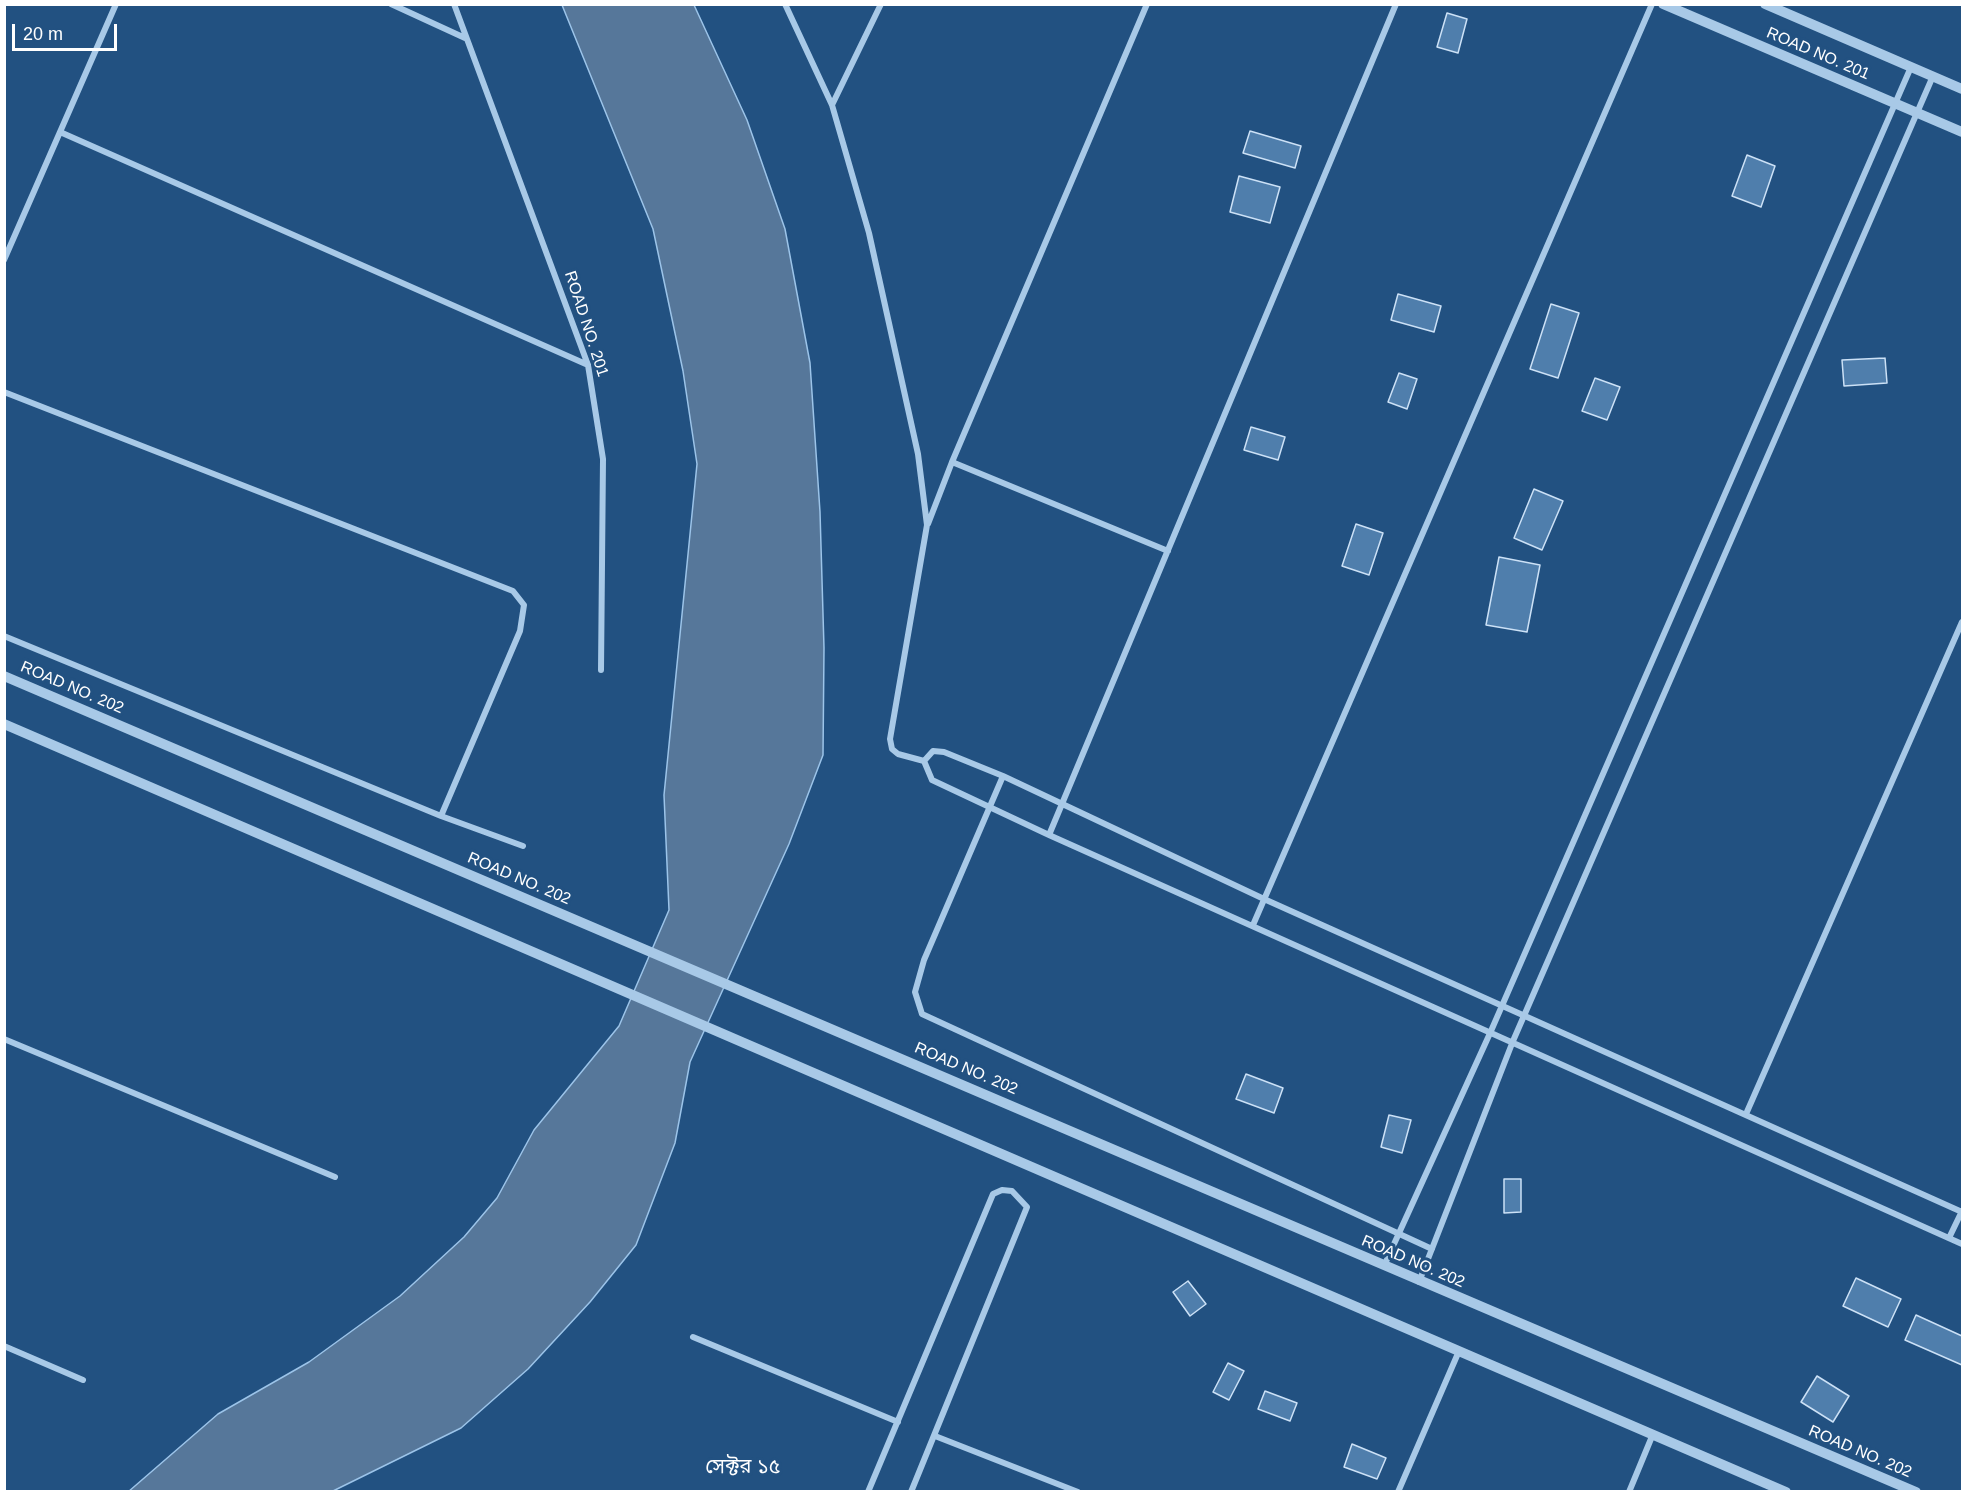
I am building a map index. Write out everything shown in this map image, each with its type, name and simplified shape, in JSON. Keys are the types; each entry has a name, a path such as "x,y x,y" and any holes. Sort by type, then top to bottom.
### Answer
{"street":[{"path":"4,260 116,4"},
{"path":"391,4 465,38"},
{"name":"ROAD NO. 201","path":"454,4 588,365 603,459 601,670"},
{"path":"785,4 832,105 869,233 918,454 927,525"},
{"path":"832,105 881,4"},
{"path":"924,761 898,754 892,749 890,739 927,525 1147,4"},
{"path":"1049,835 1396,4"},
{"path":"1252,925 1652,4"},
{"name":"ROAD NO. 201","path":"1663,4 1962,132"},
{"name":"ROAD NO. 201","path":"1765,4 1962,89"},
{"path":"1384,1266 1503,1005 1911,67"},
{"path":"1419,1282 1524,1015 1933,76"},
{"path":"60,132 588,365"},
{"path":"4,392 513,591 524,605 520,631 441,816"},
{"path":"952,462 1168,550"},
{"path":"1746,1114 1962,622"},
{"path":"4,636 441,816 523,846"},
{"name":"ROAD NO. 202","path":"4,676 804,1016 1419,1282 1916,1491"},
{"path":"4,724 563,967 1786,1491"},
{"path":"924,761 933,751 944,752 1002,776 1264,899 1962,1211 1949,1238"},
{"path":"924,761 932,780 1049,835 1491,1031 1962,1244"},
{"path":"1002,776 991,808 924,960 915,993 922,1014 1432,1249"},
{"path":"4,1039 335,1177"},
{"path":"868,1491 993,1194 1002,1190 1012,1191 1027,1207 911,1491"},
{"path":"693,1337 898,1422"},
{"path":"4,1346 84,1380"},
{"path":"1398,1491 1459,1351"},
{"path":"1629,1491 1653,1434"},
{"path":"935,1436 1078,1491"}],"water":[{"path":"562,5 694,5 747,120 785,229 810,363 820,512 824,648 823,755 789,844 690,1062 675,1143 636,1245 590,1302 528,1369 461,1428 333,1491 128,1492 218,1414 309,1362 400,1296 464,1237 497,1198 534,1130 619,1026 669,910 664,795 697,464 683,371 653,229"}],"building":[{"path":"1447,13 1467,19 1458,53 1437,47"},
{"path":"1250,131 1301,146 1295,168 1243,153"},
{"path":"1747,155 1775,166 1761,207 1732,196"},
{"path":"1239,176 1280,187 1270,223 1230,212"},
{"path":"1398,294 1441,306 1434,332 1391,320"},
{"path":"1551,304 1579,313 1558,378 1530,369"},
{"path":"1885,358 1887,383 1844,386 1842,360"},
{"path":"1399,373 1417,379 1407,409 1388,402"},
{"path":"1595,378 1620,387 1607,420 1582,411"},
{"path":"1251,427 1285,437 1278,460 1244,450"},
{"path":"1534,489 1563,501 1542,550 1514,538"},
{"path":"1356,524 1383,533 1369,575 1342,566"},
{"path":"1499,557 1540,565 1527,632 1486,625"},
{"path":"1246,1074 1283,1088 1274,1113 1236,1099"},
{"path":"1389,1115 1411,1120 1402,1153 1381,1147"},
{"path":"1504,1179 1521,1179 1521,1212 1504,1213"},
{"path":"1856,1278 1901,1299 1888,1327 1843,1306"},
{"path":"1188,1281 1206,1304 1190,1316 1173,1292"},
{"path":"1916,1315 1962,1336 1962,1365 1905,1340"},
{"path":"1228,1363 1244,1371 1229,1400 1213,1392"},
{"path":"1817,1376 1849,1396 1833,1422 1801,1402"},
{"path":"1265,1391 1297,1403 1290,1421 1258,1409"},
{"path":"1352,1444 1386,1458 1377,1479 1344,1467"}],"district":[{"name":"সেক্টর ১৫","path":"743,1467"}]}
